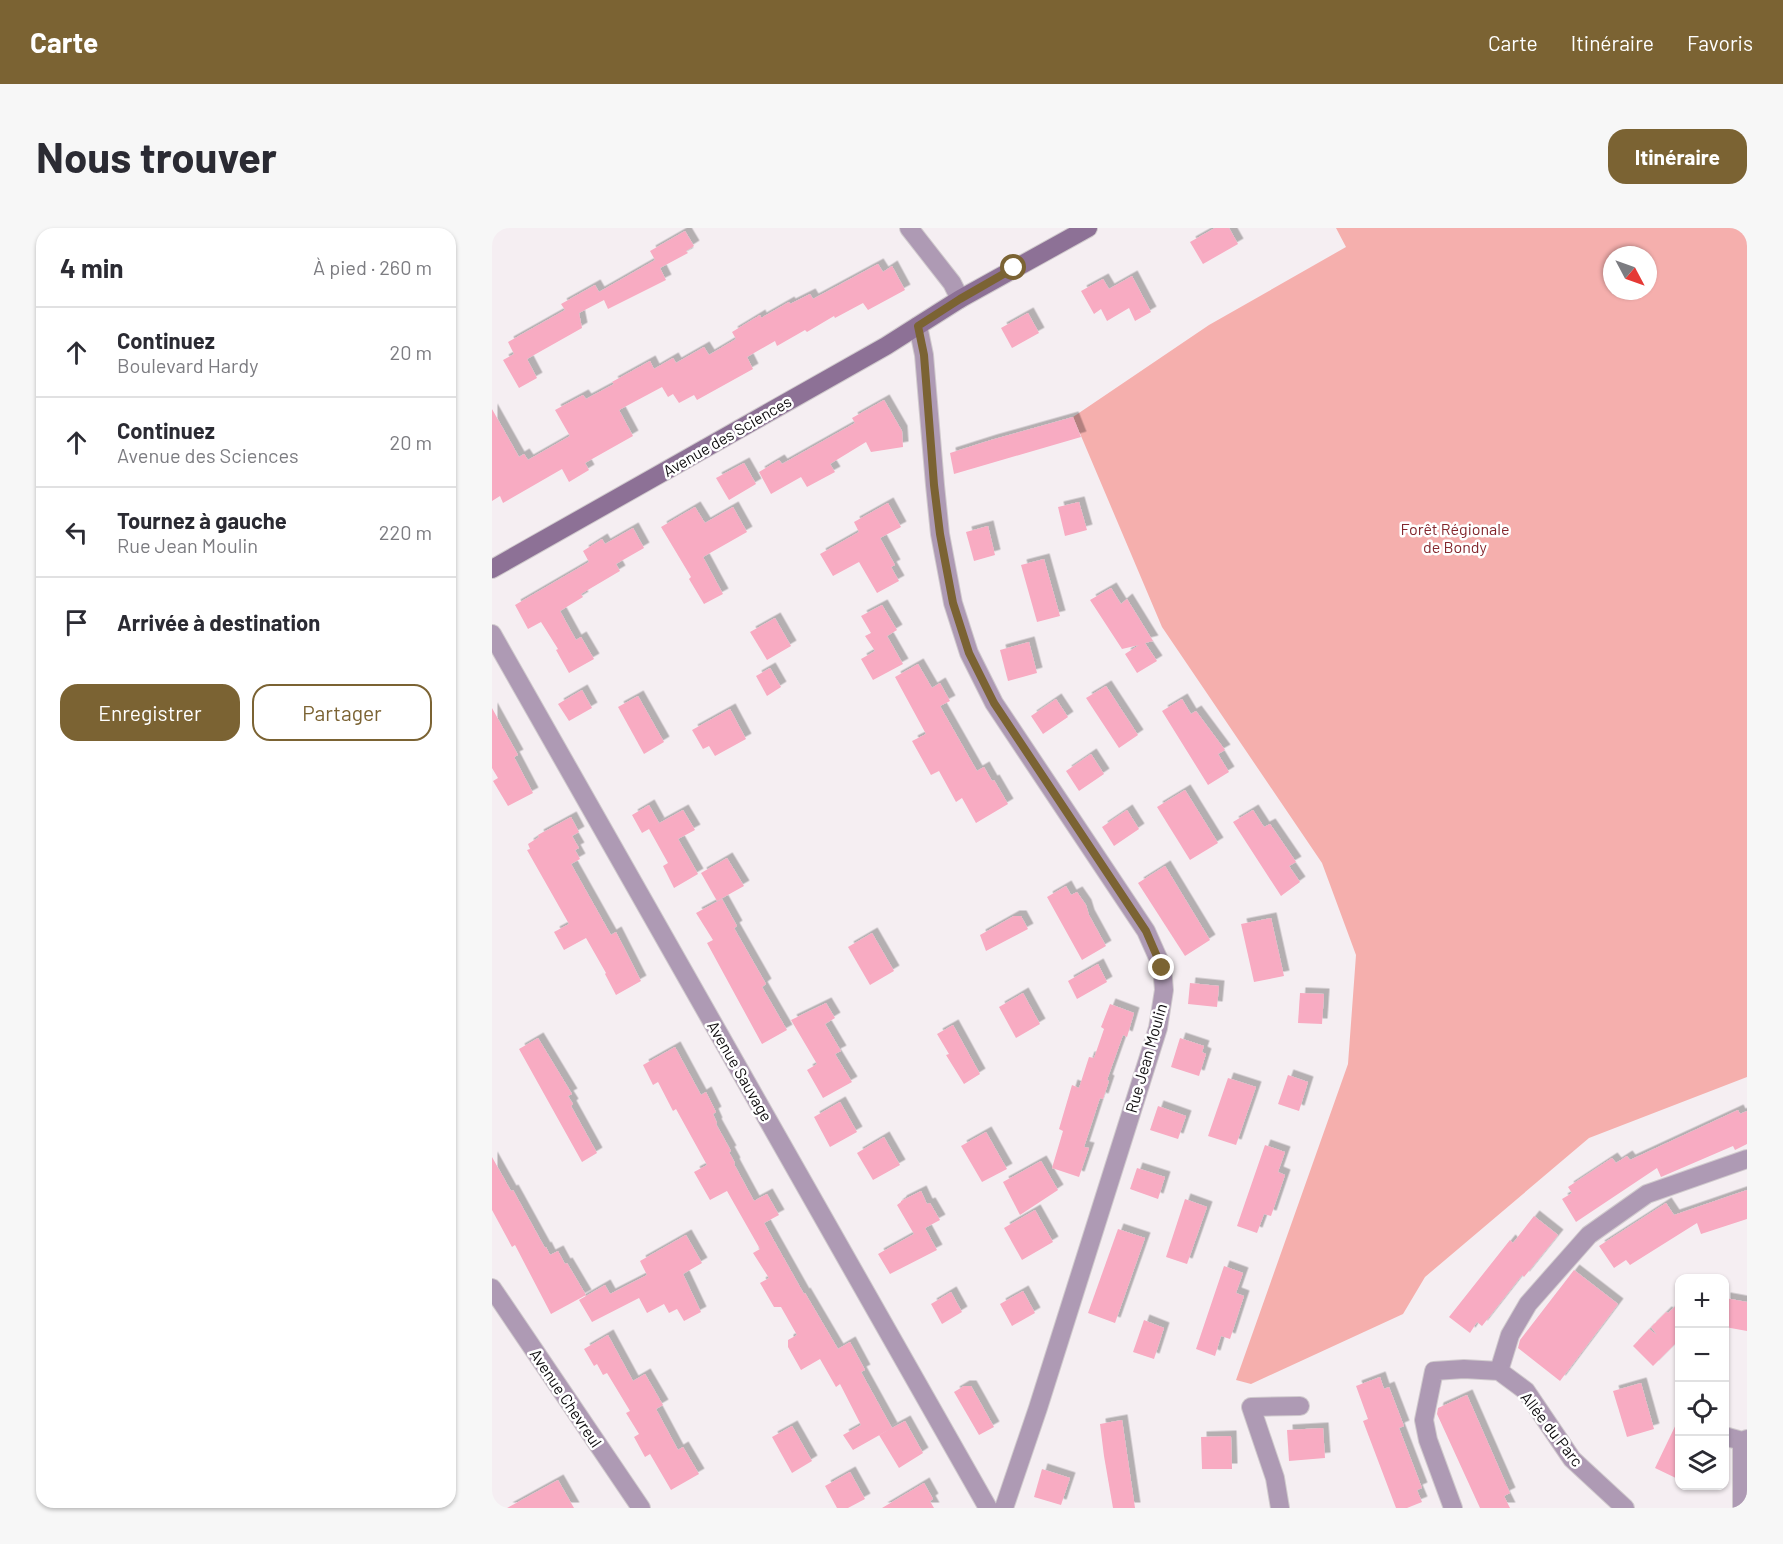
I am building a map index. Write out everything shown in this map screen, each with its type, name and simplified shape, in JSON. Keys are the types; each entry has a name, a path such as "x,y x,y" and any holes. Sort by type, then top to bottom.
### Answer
{"street":[{"path":"909,228 952,283 960,299"},
{"name":"Avenue des Sciences","path":"492,569 918,326 960,299 1088,228"},
{"name":"Rue Jean Moulin","path":"918,326 924,355 940,534 953,603 969,653 994,703 1146,931 1162,968 1164,990 1154,1039 1038,1408 1004,1508"},
{"name":"Avenue Sauvage","path":"492,634 988,1508"},
{"path":"1453,1508 1428,1440 1424,1420 1434,1371 1464,1369 1499,1371 1510,1335 1528,1304 1589,1235 1647,1194 1747,1159"},
{"name":"Avenue Chevreul","path":"492,1288 641,1508"},
{"name":"Allée du Parc","path":"1499,1371 1526,1391 1572,1459 1625,1508"},
{"path":"1280,1508 1275,1478 1251,1407 1300,1406"},
{"path":"1729,1437 1745,1440 1742,1508"}],"green space":[{"name":"Forêt Régionale de Bondy","path":"1336,228 1747,228 1747,1077 1589,1138 1425,1277 1403,1314 1251,1384 1236,1380 1348,1064 1356,955 1322,863 1162,627 1073,417 1209,325 1346,247"}],"building":[{"path":"1215,228 1229,228 1238,244 1203,264 1190,242"},
{"path":"685,231 694,246 686,251 688,253 660,268 666,280 608,309 604,300 579,313 582,328 527,359 537,378 519,388 503,360 514,354 508,342 565,310 561,304 595,285 599,292 655,260 650,251"},
{"path":"878,264 883,272 892,266 905,290 868,310 863,303 777,346 775,341 747,357 753,369 697,400 694,395 679,403 673,394 668,397 662,387 619,410 633,436 585,463 589,470 569,482 562,469 503,503 500,496 492,501 492,409 519,457 524,454 528,460 570,436 555,410 583,395 586,399 650,361 654,369 673,358 676,363 704,347 709,355 736,339 732,332 760,315 761,318 789,302 790,304 810,294 813,299"},
{"path":"1132,276 1151,312 1135,321 1129,308 1107,321 1101,309 1094,314 1081,291 1103,279 1109,289"},
{"path":"1028,313 1039,333 1012,348 1001,328"},
{"path":"884,400 902,431 903,447 871,452 866,442 830,464 835,472 807,487 801,477 771,494 759,472 779,460 782,464 855,423 852,418"},
{"path":"1073,417 1081,437 954,474 950,453"},
{"path":"744,463 756,484 729,500 716,478"},
{"path":"1079,502 1087,530 1065,536 1058,507"},
{"path":"888,503 901,527 880,538 895,565 891,567 899,581 877,593 859,562 833,576 820,554 859,532 854,522"},
{"path":"695,507 705,523 733,507 747,532 703,557 723,594 704,604 689,579 691,577 661,527"},
{"path":"988,526 995,555 974,561 966,532"},
{"path":"633,528 644,548 616,564 620,571 581,594 583,597 560,611 576,640 581,637 594,659 569,673 556,650 558,649 541,622 528,629 515,605 589,562 583,551 602,539 605,544"},
{"path":"1044,559 1060,616 1037,622 1021,565"},
{"path":"1111,588 1121,604 1127,599 1153,641 1145,643 1157,661 1137,673 1125,654 1139,645 1122,649 1090,600"},
{"path":"882,605 897,630 887,636 903,664 873,680 861,659 875,651 865,636 871,633 861,616"},
{"path":"775,618 791,646 767,660 750,632"},
{"path":"1029,642 1037,673 1008,681 1000,650"},
{"path":"918,664 932,688 940,683 950,701 940,706 977,771 984,767 1008,804 976,823 962,798 956,802 939,771 931,775 912,741 926,734 895,677"},
{"path":"770,668 781,687 767,696 756,676"},
{"path":"1106,686 1138,735 1119,748 1086,698"},
{"path":"582,690 592,708 569,721 558,704"},
{"path":"638,696 664,742 644,754 618,707"},
{"path":"1056,699 1068,717 1043,734 1031,716"},
{"path":"1182,699 1191,714 1196,711 1225,750 1218,754 1229,772 1208,785 1162,711"},
{"path":"492,708 518,755 514,757 533,793 508,806 493,781 498,778 492,768"},
{"path":"730,709 746,739 715,756 709,746 703,749 692,730"},
{"path":"1091,754 1104,774 1079,791 1066,771"},
{"path":"1185,790 1218,843 1190,860 1157,807"},
{"path":"649,805 659,823 654,826 683,810 695,830 678,839 698,874 674,888 663,866 668,863 649,829 642,833 632,815"},
{"path":"1127,810 1139,829 1114,846 1102,827"},
{"path":"1253,810 1264,827 1270,824 1296,862 1289,866 1300,882 1281,896 1233,822"},
{"path":"571,817 579,832 572,836 579,848 575,850 580,859 571,864 611,935 616,932 641,981 616,995 586,938 564,950 554,932 569,924 527,850 530,849 528,844 539,837 538,835"},
{"path":"727,858 744,886 717,901 701,873"},
{"path":"1165,866 1210,940 1185,956 1138,883"},
{"path":"1066,886 1071,895 1077,892 1086,905 1106,946 1082,960 1047,897"},
{"path":"722,899 737,926 734,928 766,984 762,987 787,1030 762,1044 707,943 713,940 696,913"},
{"path":"1014,916 1021,916 1028,929 986,951 980,935"},
{"path":"1271,918 1284,976 1254,982 1241,924"},
{"path":"872,933 894,971 870,985 848,947"},
{"path":"1098,964 1107,982 1077,999 1068,981"},
{"path":"1190,983 1219,986 1217,1007 1188,1004"},
{"path":"1023,993 1040,1024 1016,1038 999,1007"},
{"path":"1300,993 1324,994 1322,1024 1298,1023"},
{"path":"826,1003 835,1018 825,1024 841,1051 835,1054 852,1082 823,1098 807,1070 817,1064 791,1020"},
{"path":"1110,1004 1134,1013 1127,1037 1123,1035 1107,1080 1109,1081 1103,1099 1100,1098 1084,1147 1089,1148 1079,1177 1052,1168 1063,1131 1059,1129 1072,1085 1079,1088 1089,1057 1094,1058 1104,1029 1101,1027"},
{"path":"953,1025 980,1074 964,1084 946,1055 949,1054 937,1034"},
{"path":"538,1038 572,1094 568,1096 573,1104 571,1106 597,1153 582,1162 519,1049"},
{"path":"1180,1038 1204,1046 1202,1052 1206,1054 1199,1076 1171,1067"},
{"path":"675,1047 701,1095 706,1092 716,1112 713,1114 716,1124 754,1201 767,1194 779,1215 764,1223 804,1294 838,1349 850,1342 865,1370 861,1372 892,1428 853,1450 843,1435 861,1425 840,1384 836,1387 820,1359 801,1370 788,1347 788,1340 797,1335 781,1307 774,1307 760,1283 769,1278 753,1253 760,1249 727,1191 710,1200 694,1172 707,1165 676,1109 673,1111 658,1082 653,1085 643,1065"},
{"path":"1288,1075 1308,1082 1299,1111 1278,1104"},
{"path":"1228,1078 1256,1087 1236,1145 1208,1136"},
{"path":"840,1102 857,1132 830,1147 814,1117"},
{"path":"1158,1106 1186,1116 1178,1139 1150,1130"},
{"path":"1738,1110 1740,1114 1747,1111 1747,1144 1735,1150 1733,1146 1661,1177 1657,1168 1576,1222 1562,1199 1572,1193 1568,1187 1612,1158 1616,1163 1627,1156 1630,1160"},
{"path":"986,1132 1007,1169 982,1182 961,1146"},
{"path":"884,1137 900,1165 873,1180 857,1153"},
{"path":"1265,1145 1285,1152 1278,1172 1285,1175 1271,1216 1264,1214 1257,1233 1237,1226"},
{"path":"492,1157 545,1248 550,1255 558,1251 586,1295 551,1314 515,1245 512,1247 492,1210"},
{"path":"1041,1161 1058,1190 1020,1215 1003,1182"},
{"path":"1137,1168 1165,1177 1158,1199 1130,1189"},
{"path":"1747,1190 1747,1219 1701,1234 1697,1223 1630,1265 1626,1260 1614,1268 1599,1246 1666,1203 1674,1215"},
{"path":"921,1191 927,1204 930,1203 940,1220 925,1228 937,1250 890,1274 878,1254 914,1234 897,1205"},
{"path":"1185,1199 1207,1207 1187,1264 1166,1257"},
{"path":"1035,1210 1053,1242 1022,1260 1004,1228"},
{"path":"1534,1216 1558,1235 1524,1277 1522,1275 1482,1326 1477,1322 1470,1333 1449,1317 1510,1240 1513,1243"},
{"path":"1118,1229 1145,1238 1115,1323 1088,1313"},
{"path":"686,1235 702,1263 683,1274 701,1312 684,1321 677,1309 669,1313 664,1304 647,1313 639,1298 592,1322 579,1300 605,1285 610,1294 647,1275 640,1261"},
{"path":"1224,1266 1243,1273 1236,1293 1244,1296 1230,1339 1221,1336 1215,1356 1196,1349"},
{"path":"1574,1270 1618,1304 1560,1381 1518,1348 1520,1340"},
{"path":"1023,1291 1035,1313 1012,1326 1000,1304"},
{"path":"951,1292 962,1312 942,1324 931,1304"},
{"path":"1729,1299 1747,1302 1747,1331 1729,1328"},
{"path":"1675,1307 1675,1344 1653,1366 1633,1346 1649,1329 1657,1335 1651,1327 1666,1312 1668,1313"},
{"path":"1144,1320 1164,1328 1154,1359 1133,1352"},
{"path":"608,1335 633,1381 645,1374 663,1405 656,1409 678,1450 683,1447 699,1474 671,1490 650,1454 645,1457 634,1437 639,1434 626,1413 630,1411 607,1373 603,1375 597,1364 594,1366 584,1349"},
{"path":"1380,1377 1384,1389 1389,1387 1404,1426 1399,1428 1422,1488 1417,1490 1422,1502 1407,1508 1396,1508 1363,1421 1368,1419 1356,1386"},
{"path":"1641,1383 1654,1429 1627,1437 1613,1391"},
{"path":"964,1386 971,1386 994,1427 979,1435 954,1392"},
{"path":"1467,1395 1510,1493 1504,1496 1510,1508 1480,1508 1437,1414 1438,1408"},
{"path":"1122,1420 1135,1508 1113,1508 1104,1456 1100,1424"},
{"path":"905,1421 923,1453 899,1468 879,1435"},
{"path":"792,1426 812,1461 792,1473 772,1437"},
{"path":"1675,1426 1675,1478 1655,1468"},
{"path":"1323,1428 1325,1458 1289,1461 1287,1430"},
{"path":"1231,1436 1232,1469 1202,1469 1201,1437"},
{"path":"1042,1469 1070,1478 1061,1505 1034,1497"},
{"path":"850,1472 865,1499 848,1508 837,1508 825,1486"},
{"path":"558,1480 574,1508 507,1508"},
{"path":"924,1483 933,1499 930,1501 934,1508 882,1508"}],"route":[{"path":"1014,268 918,326 924,355 940,534 953,603 969,653 994,703 1146,931 1162,968"}]}
